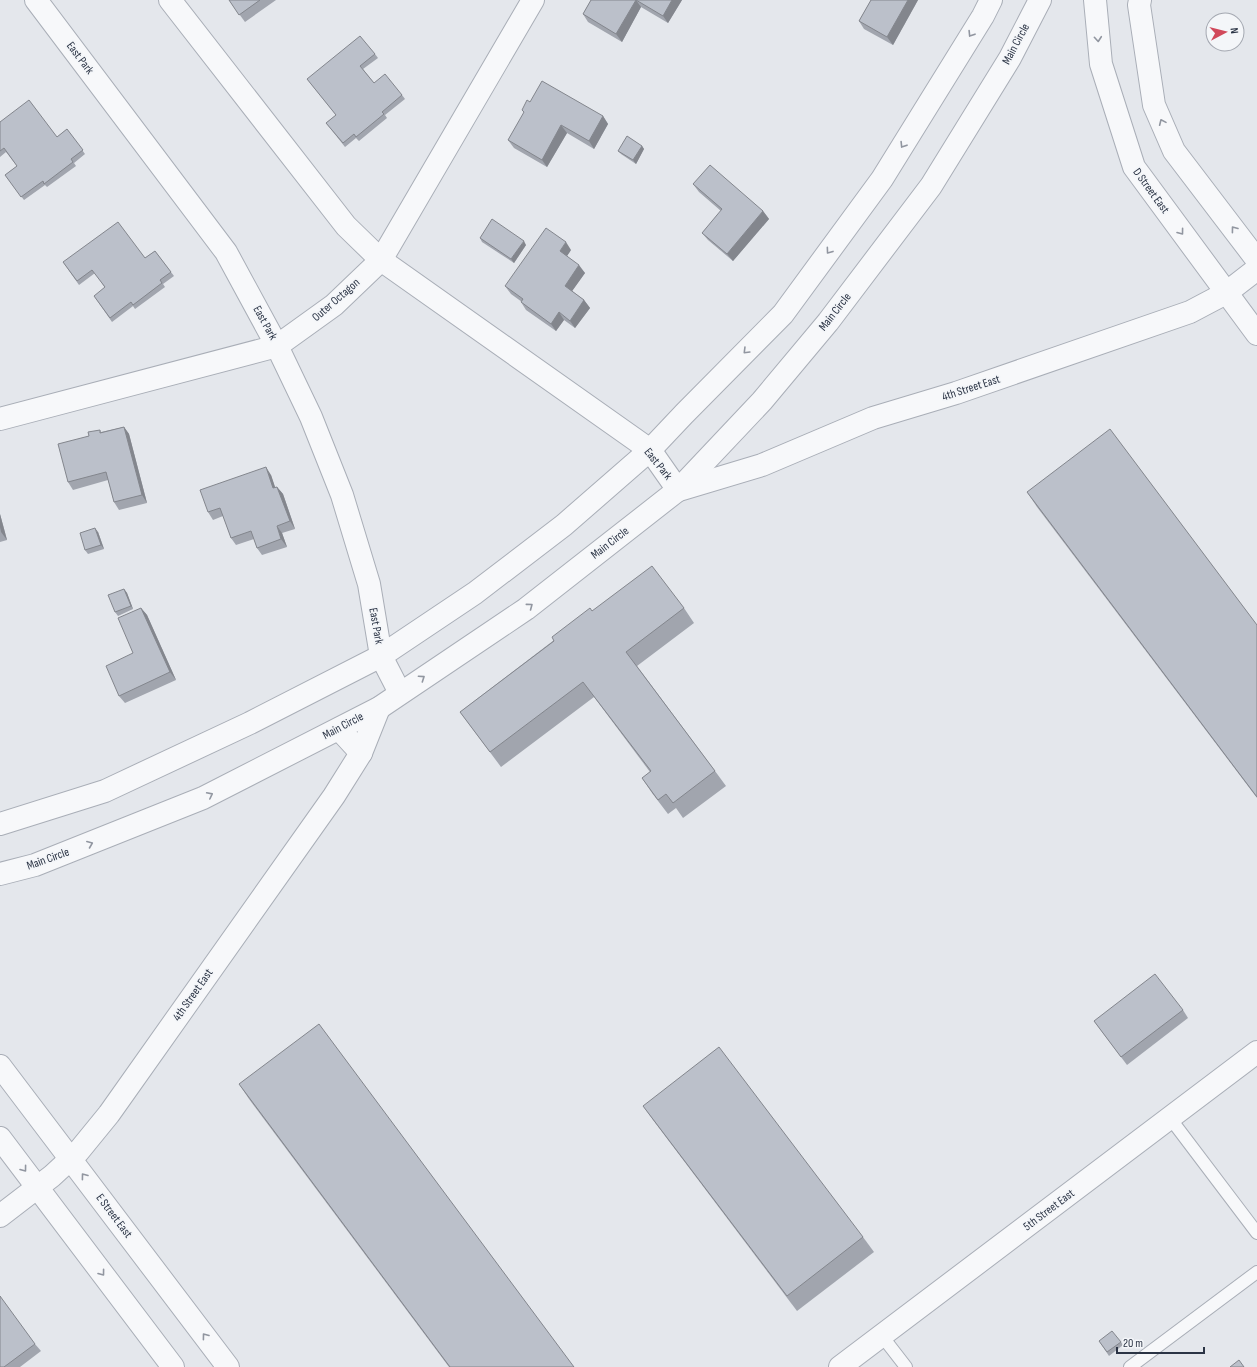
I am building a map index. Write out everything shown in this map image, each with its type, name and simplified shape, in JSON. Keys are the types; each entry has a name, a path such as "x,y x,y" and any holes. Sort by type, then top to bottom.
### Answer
{"street":[{"name":"East Park","path":"36,0 226,252 278,346 312,417 342,496 369,584 381,656 400,693"},
{"name":"East Park","path":"170,0 346,226 381,260 650,450 678,490"},
{"name":"Outer Octagon","path":"0,419 278,346 334,305 381,260 533,0"},
{"path":"0,824 105,791 250,724 381,656 475,593 558,530 650,450 783,314 882,179 983,16 990,0"},
{"name":"Main Circle","path":"0,874 35,866 203,798 379,708 526,609 678,490 762,401 828,322 931,186 1010,58 1040,0"},
{"name":"D Street East","path":"1095,0 1101,64 1134,167 1257,334"},
{"path":"1140,0 1154,105 1174,151 1257,260"},
{"name":"4th Street East","path":"678,490 762,465 873,418 956,393 1190,312 1226,292 1257,269"},
{"name":"4th Street East","path":"0,1216 52,1176 71,1159 109,1114 334,796 362,753 379,708"},
{"path":"339,729 362,753"},
{"name":"5th Street East","path":"840,1367 1257,1052"},
{"name":"E Street East","path":"0,1066 228,1367"},
{"path":"0,1138 173,1367"}],"lane":[{"path":"1170,1118 1257,1233"},
{"path":"1130,1367 1257,1272"},
{"path":"882,1336 906,1367"}],"building":[{"path":"229,0 260,0 239,15"},
{"path":"591,0 636,0 616,34 583,14"},
{"path":"636,0 672,0 663,16"},
{"path":"871,0 908,0 887,37 859,21"},
{"path":"360,36 375,54 360,66 374,83 385,74 402,95 382,112 384,114 356,137 354,134 343,143 326,123 336,115 307,79"},
{"path":"542,81 603,116 589,141 561,125 542,160 508,140 524,112 522,110 527,100 530,102"},
{"path":"29,100 57,137 67,129 83,150 71,159 73,162 44,184 43,181 21,197 5,175 17,166 4,148 0,151 0,122"},
{"path":"627,136 642,146 633,160 618,151"},
{"path":"710,165 763,211 727,254 702,233 722,209 693,184"},
{"path":"492,219 524,241 511,259 480,238"},
{"path":"118,222 145,258 155,251 171,272 160,280 162,283 133,305 131,302 110,318 94,296 105,287 92,270 77,281 63,262"},
{"path":"546,228 566,242 560,251 579,265 565,286 584,300 570,321 559,312 551,324 521,302 523,299 505,286"},
{"path":"124,427 142,495 114,502 106,472 68,482 58,444 89,436 88,432 100,430 100,433"},
{"path":"1110,429 1257,625 1257,797 1027,492"},
{"path":"266,467 273,488 277,487 290,521 277,526 281,539 257,548 251,531 231,538 220,508 208,512 200,490"},
{"path":"95,528 101,545 85,550 80,533"},
{"path":"652,566 684,608 626,652 715,771 673,803 666,794 658,800 642,778 651,771 583,682 490,752 460,712 554,641 552,637 590,608 592,611"},
{"path":"124,589 131,606 115,612 108,595"},
{"path":"141,608 170,672 119,696 106,666 133,653 118,618"},
{"path":"1155,974 1183,1010 1121,1057 1094,1021"},
{"path":"319,1024 574,1367 450,1367 239,1084"},
{"path":"719,1047 863,1237 787,1296 643,1106"},
{"path":"0,1296 35,1344 4,1367 0,1367"},
{"path":"1112,1331 1121,1342 1107,1352 1099,1341"},
{"path":"1239,1360 1244,1367 1230,1367"}]}
